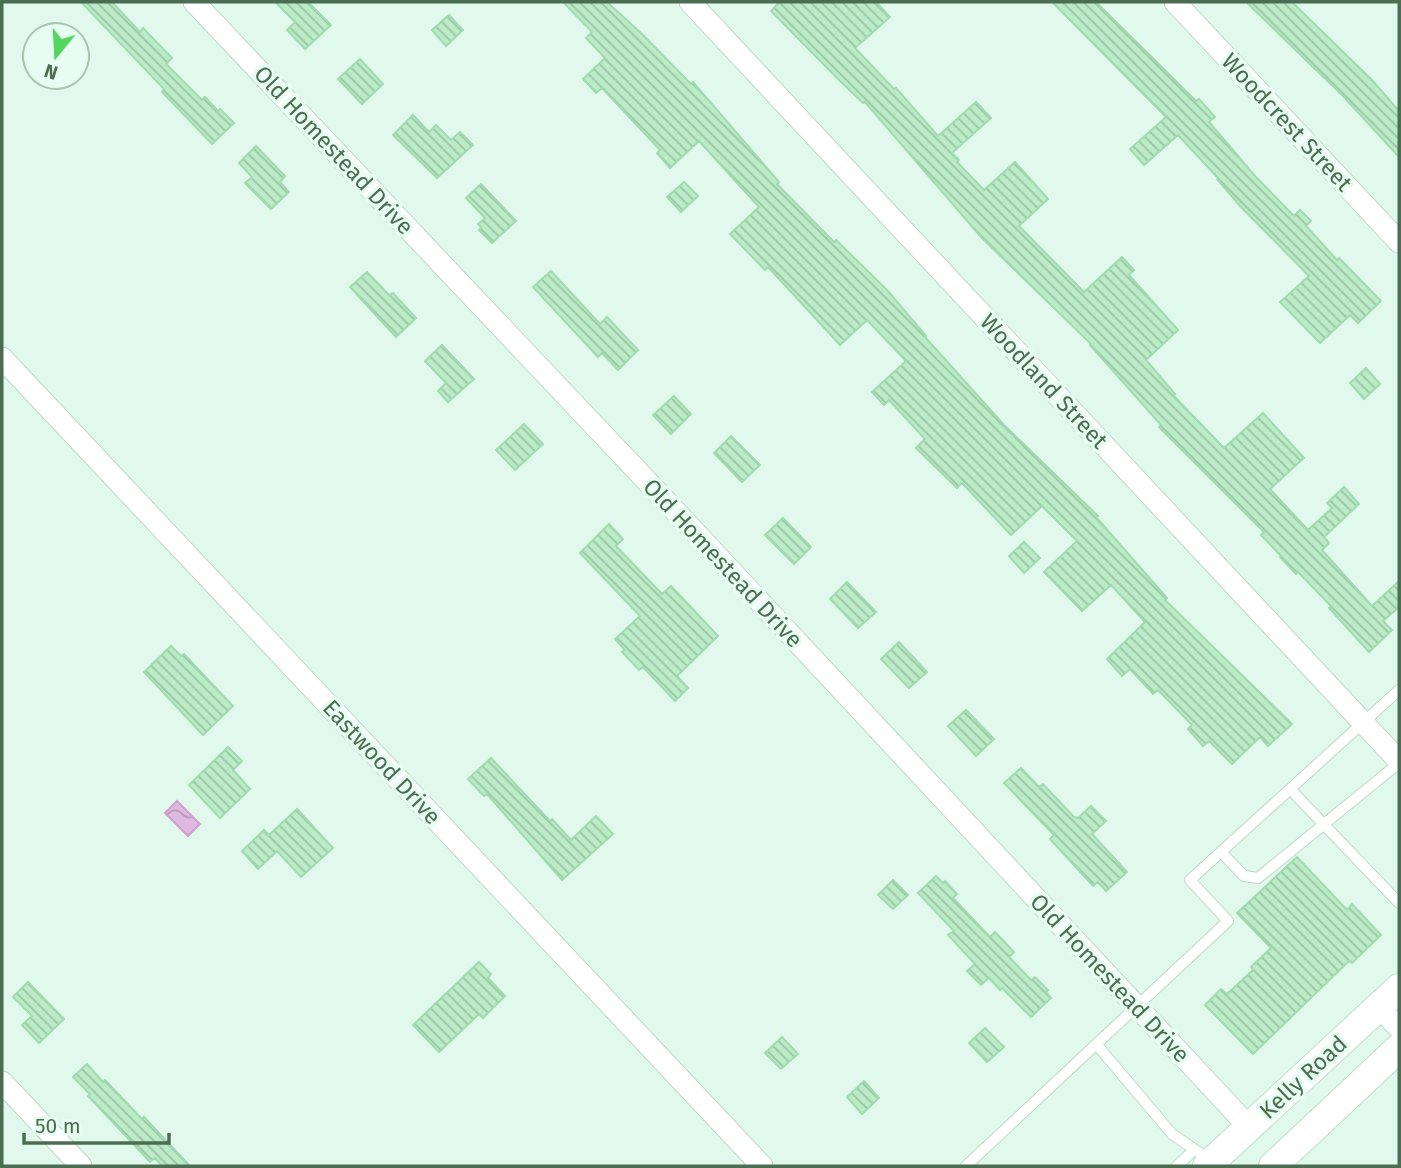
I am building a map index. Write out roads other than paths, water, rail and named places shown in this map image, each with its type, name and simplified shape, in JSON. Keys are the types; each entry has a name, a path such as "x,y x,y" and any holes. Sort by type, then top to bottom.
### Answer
{"street":[{"name":"Old Homestead Drive","path":"194,2 679,515 1249,1127"},
{"name":"Woodland Street","path":"690,2 1399,762"},
{"name":"Woodcrest Street","path":"1175,2 1399,242"},
{"name":"Eastwood Drive","path":"2,358 762,1166"},
{"path":"1389,997 1399,1028"},
{"name":"Kelly Road","path":"1205,1159 1249,1127 1389,997"},
{"name":"Kelly Road","path":"1273,1166 1399,1048"},
{"path":"2,1082 81,1166"}],"lane":[{"path":"966,1166 1228,921 1189,880 1399,690"},
{"path":"1221,852 1244,876 1258,878 1399,762"},
{"path":"1290,789 1399,903"},
{"path":"1097,1045 1172,1134 1205,1159"},
{"path":"1177,1166 1205,1159"}],"water":[{"path":"177,801 200,824 188,836 165,813"}]}
